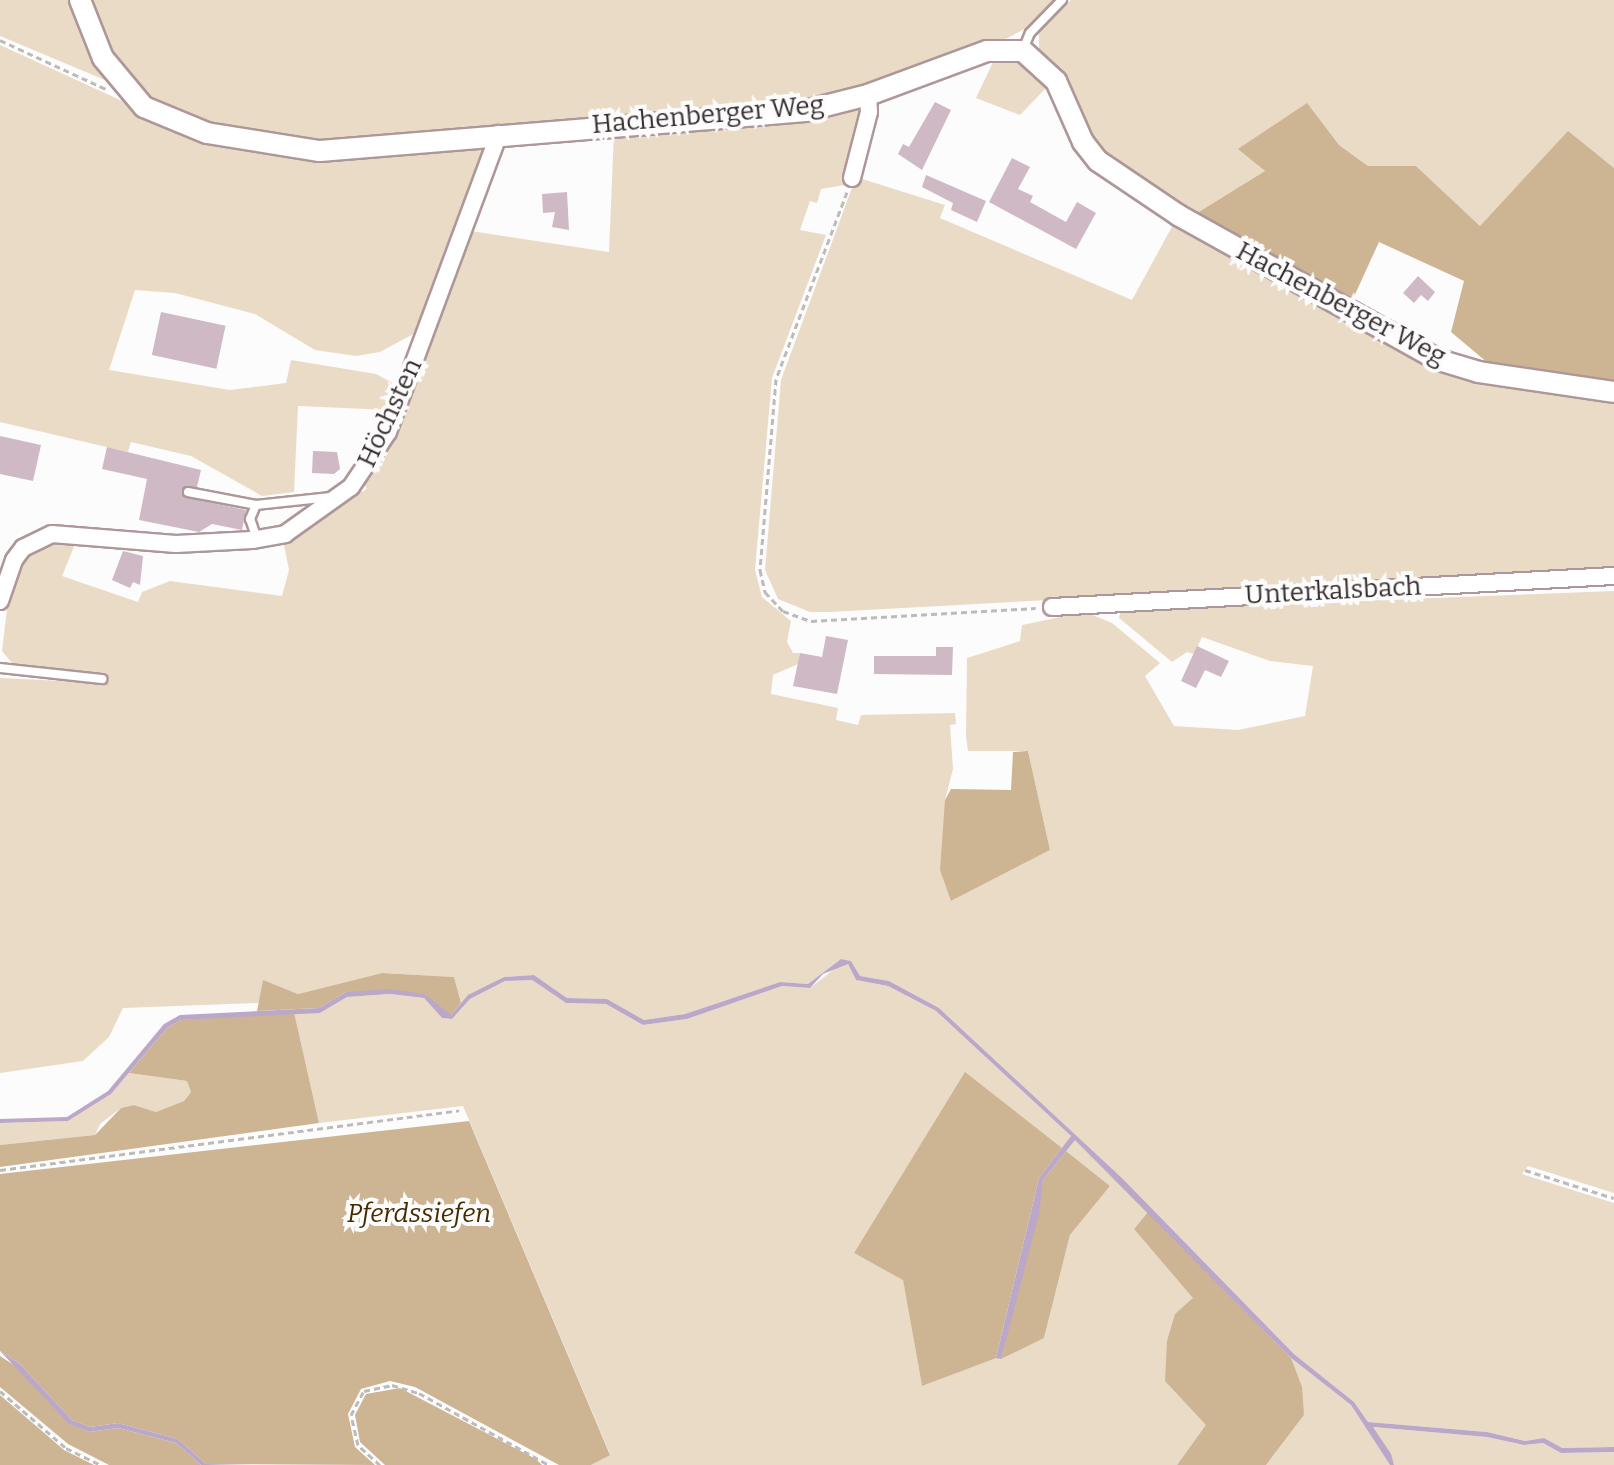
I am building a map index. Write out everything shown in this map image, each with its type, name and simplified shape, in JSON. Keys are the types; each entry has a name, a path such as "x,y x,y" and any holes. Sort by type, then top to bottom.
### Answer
{"street":[{"name":"Hachenberger Weg","path":"80,0 103,58 129,94 180,125 262,145 320,151 499,134 774,115 868,95 987,51 1023,51 1056,81 1083,142 1098,161 1178,215 1439,360 1479,372 1614,392"},
{"path":"852,178 869,112 868,95"},
{"name":"Höchsten","path":"0,601 14,560 23,548 52,534 176,544 257,539 285,534 340,497 365,472 388,432 499,134"},
{"name":"Unterkalsbach","path":"1052,607 1614,576"}],"lane":[{"path":"1023,51 1030,33 1062,0"},
{"path":"188,492 256,505 340,497"},
{"path":"256,505 250,519 257,539"},
{"path":"0,668 102,679"}],"path":[{"path":"0,40 108,90 129,94"},
{"path":"852,178 776,379 760,570 765,592 783,611 811,621 1052,607"},
{"path":"0,1170 459,1110"},
{"path":"1525,1170 1614,1198"},
{"path":"380,1465 358,1445 351,1415 364,1391 392,1385 419,1393 549,1465"},
{"path":"0,1391 66,1448 101,1465"}],"shaded area":[{"path":"0,0 73,0 112,83 0,36"},
{"path":"89,0 1053,0 1026,28 1004,40 973,45 827,97 309,142 205,122 145,97 111,51"},
{"path":"1071,0 1614,0 1614,168 1568,132 1480,226 1416,166 1368,166 1339,145 1306,104 1239,149 1265,171 1197,213 1113,162 1092,136 1065,75 1039,50 1039,33"},
{"path":"0,45 131,105 152,121 260,152 308,158 477,143 485,154 419,331 380,352 356,356 315,350 255,314 175,293 135,290 109,370 230,390 286,383 291,360 376,374 398,386 389,410 298,406 294,492 262,496 191,456 131,442 128,452 0,422"},
{"path":"1005,58 1036,70 1048,86 1020,115 976,98 994,60"},
{"path":"859,105 866,112 845,185 821,189 817,203 810,201 800,230 826,235 772,378 755,570 762,597 791,621 787,642 793,653 800,653 798,664 773,675 771,694 838,708 836,720 858,725 861,715 955,713 956,724 950,725 953,769 945,800 951,901 1050,850 1028,751 968,751 966,736 967,658 1020,641 1022,625 1085,612 1112,623 1160,663 1145,676 1174,726 1238,730 1305,716 1313,666 1270,661 1202,637 1194,654 1187,652 1172,662 1119,618 1121,610 1614,591 1614,1193 1528,1166 1522,1174 1614,1203 1614,1447 1561,1448 1544,1438 1525,1441 1487,1432 1368,1422 1354,1402 1294,1354 1122,1178 939,1008 889,981 860,976 851,961 841,959 808,984 780,982 685,1014 644,1020 607,999 567,998 534,975 503,977 461,1003 454,977 382,973 298,994 263,981 259,1003 123,1008 109,1037 83,1061 0,1073 0,678 105,683 108,673 16,668 2,651 11,576 26,554 50,542 76,542 62,576 138,602 142,592 170,581 282,596 289,570 283,540 324,518 358,489 363,492 367,488 362,483 390,447 471,231 609,252 614,132"},
{"path":"856,177 945,205 940,218 1132,300 1174,223 1437,369 1478,384 1614,402 1614,569 829,612 810,612 778,599 765,570 781,380"},
{"path":"841,959 851,961 860,976 889,981 939,1008 1122,1178 1294,1354 1354,1402 1368,1422 1487,1432 1525,1441 1544,1438 1562,1448 1614,1447 1614,1452 1561,1453 1543,1443 1524,1445 1487,1437 1373,1427 1391,1454 1394,1465 1390,1465 1351,1405 1291,1358 1075,1140 1043,1180 1039,1214 1001,1359 996,1358 1039,1178 1071,1136 936,1011 888,986 856,980 848,964 823,974 810,988 782,986 687,1019 643,1025 606,1004 566,1003 532,980 505,981 470,999 452,1019 442,1018 424,998 390,994 347,997 320,1013 181,1020 167,1028 111,1094 68,1121 0,1123 0,1119 67,1117 108,1091 164,1024 180,1015 319,1008 346,992 390,989 425,994 451,1015 468,995 504,977 534,975 567,998 607,999 644,1020 685,1014 780,982 808,984"},
{"path":"842,963 848,964 856,980 888,986 936,1011 1071,1136 1062,1148 965,1073 854,1253 903,1279 922,1386 1044,1338 1070,1235 1110,1186 1066,1151 1075,1139 1148,1212 1134,1229 1194,1298 1207,1425 1177,1465 591,1465 610,1454 463,1106 319,1123 294,1012 320,1013 347,997 390,994 424,998 442,1018 452,1019 470,999 505,981 532,980 566,1003 606,1004 643,1025 687,1019 782,986 810,988"},
{"path":"129,1073 187,1081 191,1092 184,1101 156,1112 134,1105 121,1108 100,1124 95,1135 0,1145 0,1123 68,1121 111,1094"},
{"path":"0,1351 20,1364 72,1420 90,1427 118,1423 178,1439 206,1464 252,1465 201,1465 176,1443 118,1428 89,1432 69,1424"},
{"path":"1291,1358 1351,1405 1390,1465 1266,1465 1304,1415"},
{"path":"1372,1427 1487,1437 1524,1445 1543,1443 1561,1453 1614,1452 1614,1465 1394,1465"}],"green space":[{"path":"1307,103 1339,145 1368,166 1416,166 1480,226 1568,131 1614,168 1614,381 1488,363 1451,332 1464,281 1379,242 1352,301 1197,213 1265,171 1238,149"},
{"path":"1028,751 1050,850 951,901 940,870 945,800 951,789 1011,790 1013,752"},
{"path":"382,973 454,977 461,1003 451,1015 444,1014 425,994 346,992 319,1008 257,1011 263,980 298,994"},
{"path":"294,1012 319,1123 0,1167 0,1145 95,1135 121,1108 134,1105 156,1112 184,1101 191,1092 187,1081 129,1073 167,1028 181,1020"},
{"path":"965,1072 1062,1148 1039,1178 996,1358 922,1386 903,1280 854,1253"},
{"name":"Pferdssiefen","path":"469,1121 610,1455 591,1465 559,1465 415,1387 390,1381 361,1389 348,1414 355,1447 375,1465 206,1464 178,1439 118,1423 90,1427 72,1420 20,1364 0,1351 0,1174"},
{"path":"1066,1151 1110,1186 1070,1235 1044,1338 1001,1359 1043,1180"},
{"path":"1148,1212 1291,1358 1302,1387 1304,1415 1266,1465 1177,1465 1206,1425 1165,1381 1167,1341 1175,1314 1193,1298 1134,1229"},
{"path":"0,1356 17,1367 70,1424 89,1432 118,1428 176,1443 201,1465 109,1465 68,1444 0,1387"},
{"path":"400,1388 536,1459 542,1465 385,1465 360,1442 355,1415 366,1394"},
{"path":"0,1395 64,1450 94,1465 0,1465"}],"building":[{"path":"935,102 951,110 922,170 898,154 903,144 909,147"},
{"path":"1012,158 1030,167 1018,189 1033,196 1030,202 1066,222 1077,202 1096,213 1076,249 989,202"},
{"path":"926,175 986,201 977,222 951,210 953,203 922,187"},
{"path":"567,192 569,230 552,227 555,212 543,213 542,194"},
{"path":"1418,276 1435,292 1428,301 1421,295 1414,303 1403,293"},
{"path":"161,312 226,326 216,369 152,355"},
{"path":"0,436 41,445 33,481 0,474"},
{"path":"107,447 201,470 197,487 183,487 183,497 246,510 242,530 212,524 199,532 139,520 147,479 102,469"},
{"path":"313,451 337,452 340,469 334,474 312,473"},
{"path":"123,551 143,556 140,585 133,582 130,588 112,580"},
{"path":"826,636 848,640 837,694 793,686 800,653 822,657"},
{"path":"1197,646 1229,661 1221,677 1205,670 1196,688 1181,681"},
{"path":"936,647 953,647 952,675 874,674 874,656 936,656"}]}
